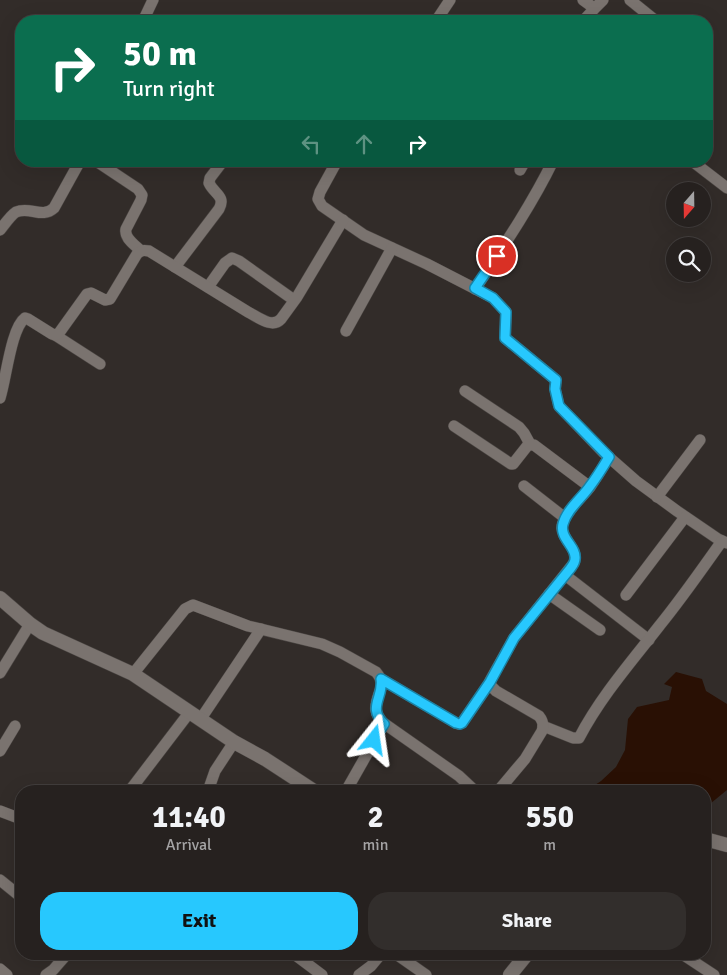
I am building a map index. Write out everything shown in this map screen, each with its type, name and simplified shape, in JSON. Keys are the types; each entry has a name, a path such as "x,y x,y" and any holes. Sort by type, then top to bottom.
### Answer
{"street":[{"path":"147,15 153,0"},
{"path":"440,15 450,0"},
{"path":"583,0 599,4 589,15"},
{"path":"630,0 649,15"},
{"path":"0,230 10,217 17,212 50,212 77,167"},
{"path":"105,167 138,189 142,195 125,233 126,237 141,251"},
{"path":"175,267 222,203 222,199 208,183 218,167"},
{"path":"334,167 320,192 318,199 322,206 364,235 493,298 506,312 505,338 556,380 555,389 559,406 609,457 636,481 685,517 725,542 606,694 579,738 573,738 543,726"},
{"path":"475,288 508,239 550,167"},
{"path":"700,167 727,188"},
{"path":"55,335 59,333 87,294 91,293 105,300 110,299 137,254 141,251 149,251 264,321 270,323 278,322 294,300 343,220"},
{"path":"346,331 392,248"},
{"path":"208,287 225,263 232,258 294,300"},
{"path":"0,398 8,357 19,325 25,318 100,364"},
{"path":"465,391 518,427 530,444 534,445 590,487"},
{"path":"454,426 511,464 513,464 524,448 530,444"},
{"path":"657,497 700,440"},
{"path":"133,674 184,609 193,605 243,624 322,644 340,652 376,672 381,679 460,724 490,682 514,638 574,563 575,553 562,529 565,518 590,487 609,457"},
{"path":"524,486 565,518"},
{"path":"626,595 685,517"},
{"path":"565,575 649,640"},
{"path":"549,594 600,630"},
{"path":"0,598 43,633 133,674 234,742 265,759 305,785"},
{"path":"0,673 30,624"},
{"path":"134,785 194,716 261,629"},
{"path":"381,679 381,688 375,708 384,724 459,776 469,785"},
{"path":"490,682 496,691 539,716 543,726 542,731 525,759 503,785"},
{"path":"349,785 384,724"},
{"path":"0,751 15,726"},
{"path":"210,785 215,771 234,742"},
{"path":"0,811 15,817"},
{"path":"711,841 727,845"},
{"path":"0,880 15,892"},
{"path":"46,975 62,960"},
{"path":"302,960 322,975"},
{"path":"359,975 376,960"},
{"path":"405,960 426,975"},
{"path":"510,975 519,960"},
{"path":"691,960 714,975"},
{"path":"0,969 7,975"}],"shaded area":[{"path":"676,672 702,679 706,691 727,704 727,790 711,803 711,785 595,785 616,767 625,750 628,719 637,707 669,700 672,687 664,684"}],"route":[{"path":"374,740 384,724 375,708 381,688 381,679 456,723 462,723 490,682 514,638 574,563 575,553 564,535 562,529 563,522 567,514 590,487 609,457 559,406 555,389 556,380 505,338 506,312 493,298 475,288 497,256"}]}
